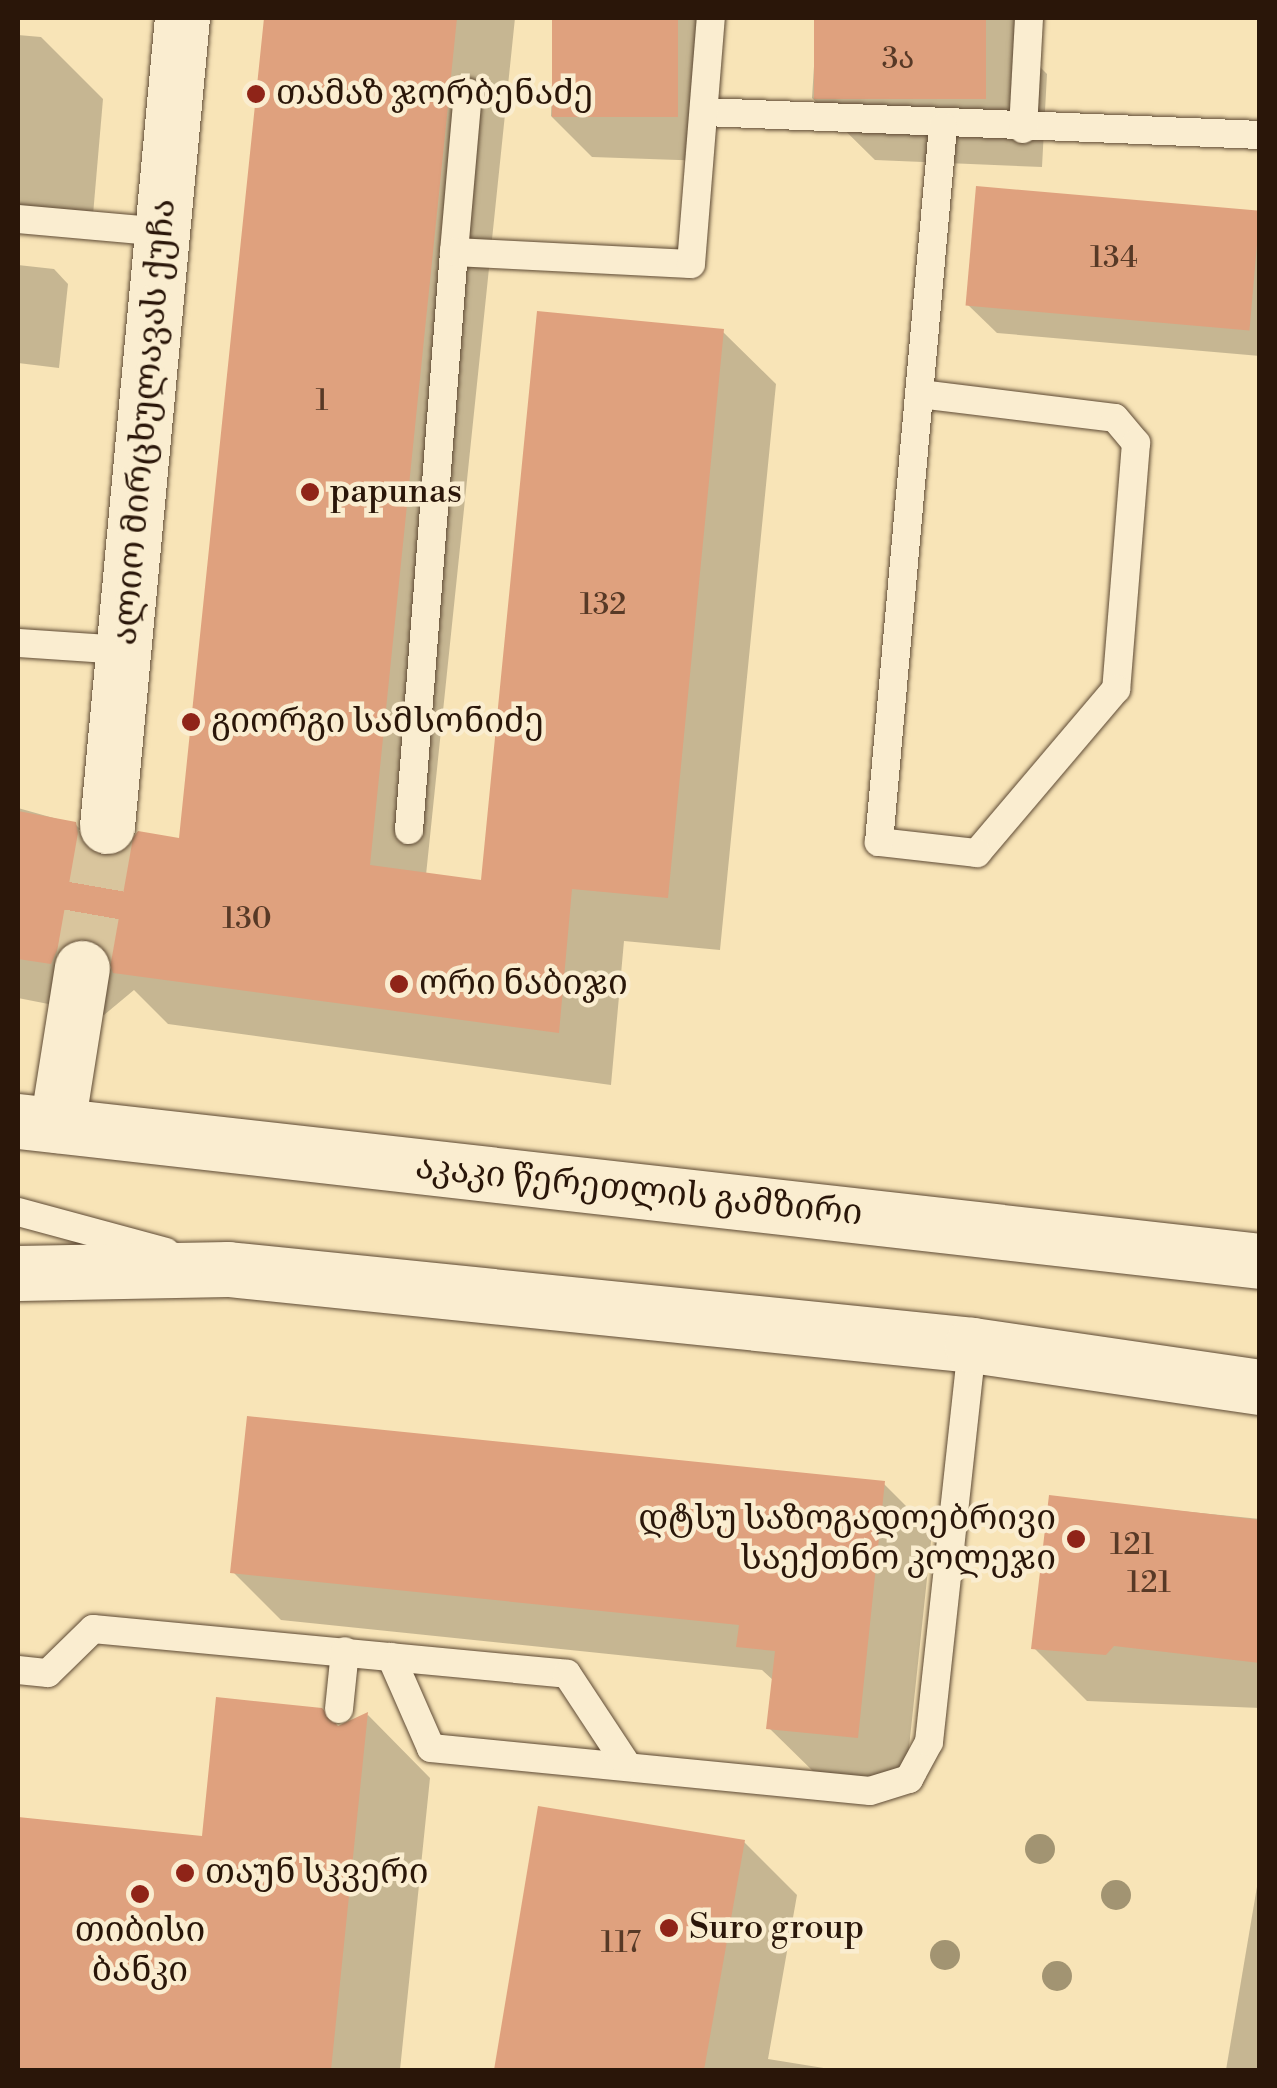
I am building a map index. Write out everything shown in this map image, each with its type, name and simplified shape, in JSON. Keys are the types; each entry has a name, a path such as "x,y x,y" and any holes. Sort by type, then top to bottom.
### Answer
{"main road":[{"name":"ალიო მირცხულავას ქუჩა","path":"107,826 182,18"},
{"path":"38,1123 82,968"},
{"name":"აკაკი წერეთლის გამზირი","path":"38,1123 1260,1260"},
{"path":"18,1273 228,1269 972,1345 1260,1387"}],"lane":[{"path":"454,252 691,264 712,18"},
{"path":"1023,130 1029,18"},
{"path":"409,830 468,92"},
{"path":"705,112 943,127 1260,135"},
{"path":"920,394 1115,418 1136,443 1116,689 977,853 879,842 943,127"},
{"path":"18,220 163,232"},
{"path":"18,643 124,650"},
{"path":"18,1212 228,1269"},
{"path":"391,1656 431,1748 870,1790 909,1779 929,1742 972,1345"},
{"path":"18,1670 48,1673 93,1628 566,1674 627,1765"},
{"path":"339,1709 345,1650"}],"building":[{"path":"264,18 457,18 370,865 481,880 537,311 724,329 668,898 572,889 559,1033 113,973 102,944 86,937 58,948 51,964 18,959 18,811 76,822 79,840 103,857 121,854 138,831 179,838"},
{"path":"552,18 678,18 678,117 552,117"},
{"path":"814,18 986,18 986,99 814,99"},
{"path":"976,186 1260,211 1249,330 966,306"},
{"path":"247,1416 885,1481 858,1738 766,1729 775,1651 736,1647 739,1625 230,1573"},
{"path":"1049,1495 1260,1520 1260,1663 1114,1646 1106,1655 1031,1649"},
{"name":"თაუნ სკვერი","path":"216,1697 322,1708 338,1726 368,1712 331,2070 18,2070 18,1817 202,1836"},
{"path":"538,1806 745,1840 704,2070 494,2070"}],"tunnel":[{"path":"82,968 107,826"}],"place":[{"name":"თამაზ ჯორბენაძე","path":"256,94"},
{"name":"papunas","path":"310,492"},
{"name":"გიორგი სამსონიძე","path":"191,722"},
{"name":"ორი ნაბიჯი","path":"399,984"},
{"name":"დტსუ საზოგადოებრივი საექთნო კოლეჯი","path":"1076,1539"},
{"name":"თაუნ სკვერი","path":"185,1873"},
{"name":"თიბისი ბანკი","path":"140,1894"},
{"name":"Suro group","path":"669,1928"}]}
